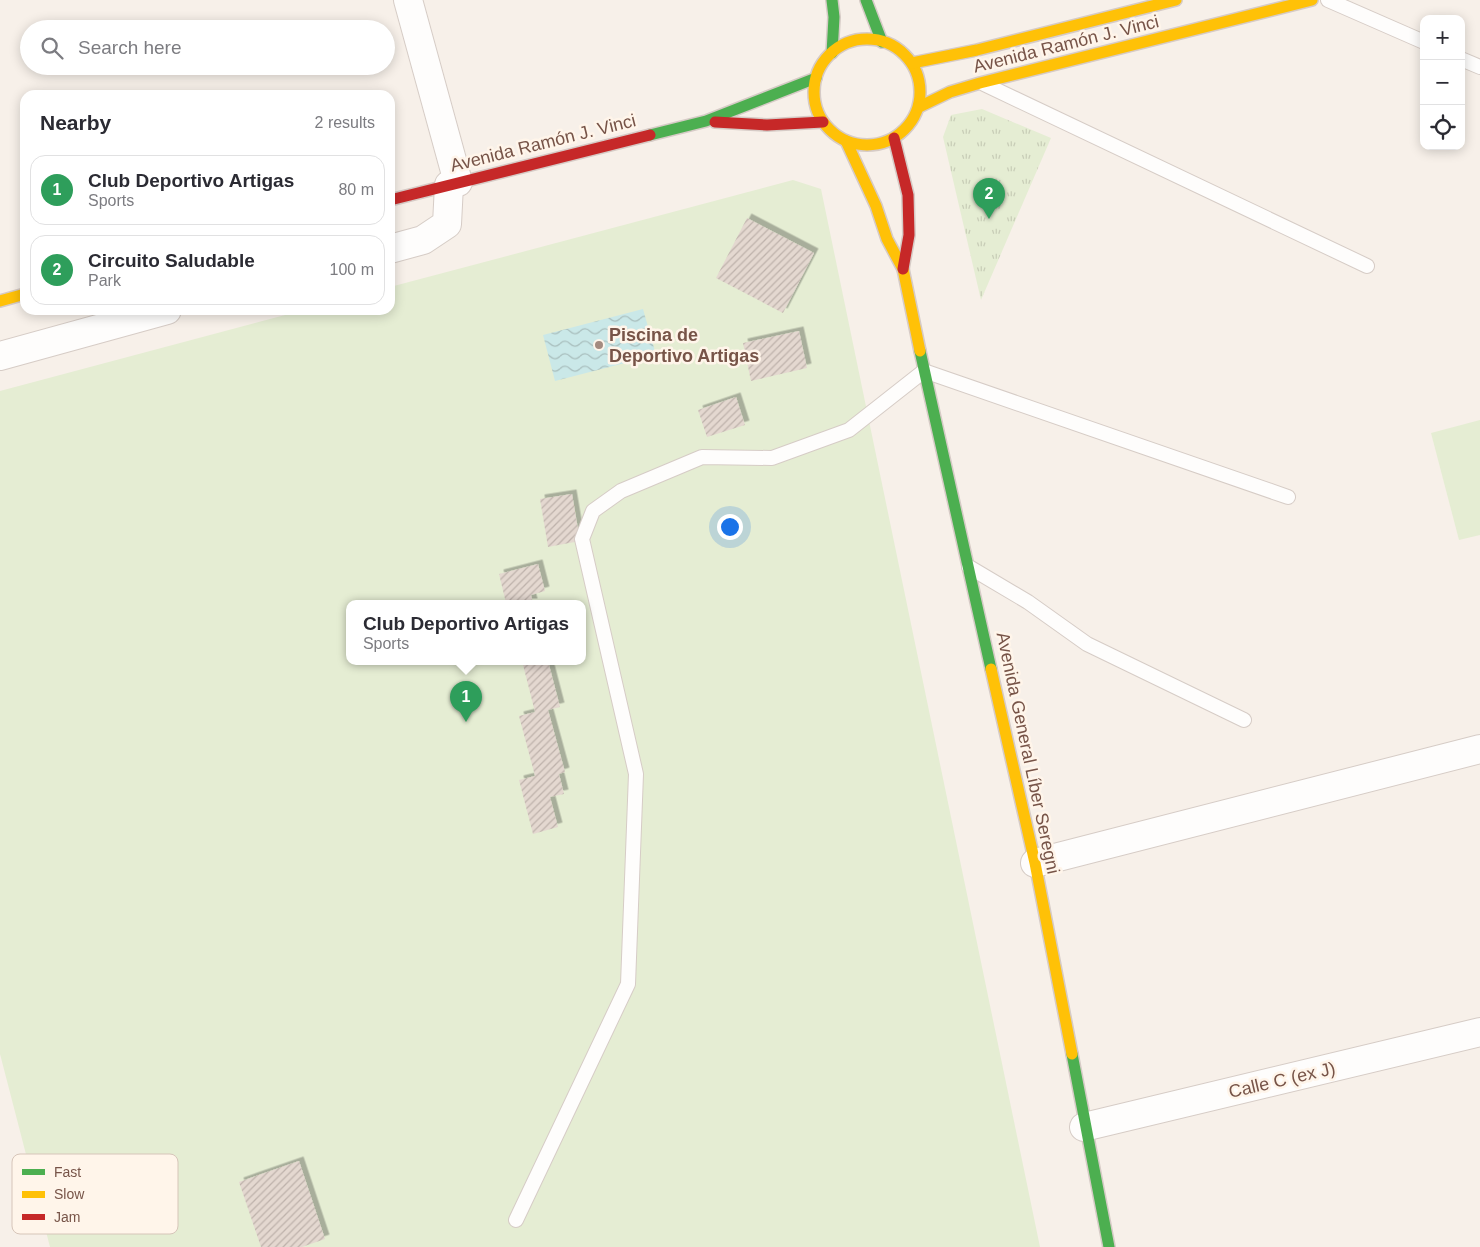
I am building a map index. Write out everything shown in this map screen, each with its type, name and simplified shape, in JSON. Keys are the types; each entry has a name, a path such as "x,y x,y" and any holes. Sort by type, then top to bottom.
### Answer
{"street":[{"path":"395,248 423,240 447,224 453,183 408,0"},
{"path":"832,0 834,17 832,53"},
{"path":"866,0 882,42"},
{"name":"Avenida Ramón J. Vinci","path":"912,63 977,50 1176,0"},
{"name":"Avenida Ramón J. Vinci","path":"919,107 950,92 980,83 1312,0"},
{"path":"860,40 882,42 902,52 912,63 918,77 921,92 919,107 913,121 894,138 875,145 860,145 846,141 833,133 823,122 816,108 814,93 816,78 822,64 832,53 845,44 860,40"},
{"name":"Avenida Ramón J. Vinci","path":"395,199 706,121 816,78"},
{"name":"Avenida Ramón J. Vinci","path":"706,121 767,125 823,122"},
{"name":"Avenida General Líber Seregni","path":"894,138 908,195 908,235 903,269"},
{"name":"Avenida General Líber Seregni","path":"846,141 876,206 887,239 903,269 924,371 1035,863 1084,1127 1109,1247"},
{"path":"0,301 20,295"},
{"path":"0,356 149,315"},
{"path":"1035,863 1480,749"},
{"name":"Calle C (ex J)","path":"1084,1127 1480,1032"}],"lane":[{"path":"1328,0 1420,40"},
{"path":"1465,60 1480,67"},
{"path":"980,83 1367,266"},
{"path":"516,1220 628,984 636,774 582,539 593,511 620,491 702,457 772,458 849,430 924,371 1288,497"},
{"path":"968,567 1028,602 1087,644 1244,720"}],"green space":[{"path":"982,109 1051,138 981,300 943,137 951,115"},
{"path":"793,180 821,189 1040,1247 50,1247 47,1234 178,1234 178,1154 26,1154 0,1054 0,391 285,315 395,315 395,286"},
{"path":"1480,420 1480,535 1459,540 1431,433"}],"water":[{"name":"Piscina de Deportivo Artigas","path":"643,309 656,355 555,381 543,335"}],"building":[{"path":"747,218 814,253 783,313 716,278"},
{"path":"799,331 807,368 751,381 743,343"},
{"path":"736,397 745,425 707,437 698,410"},
{"path":"572,494 580,541 548,547 540,499"},
{"path":"538,564 545,591 531,595 532,600 505,600 499,574"},
{"path":"523,665 549,665 560,707 548,710 565,772 559,774 564,794 550,797 558,827 533,834 519,780 535,776 519,716 535,712"},
{"path":"299,1161 325,1239 302,1247 261,1247 239,1182"}],"traffic: fast":[{"path":"832,0 834,17 832,53"},
{"path":"866,0 882,42"},
{"path":"650,135 706,121 816,78"},
{"path":"920,351 991,669"},
{"path":"1072,1054 1109,1247"}],"traffic: slow":[{"path":"912,63 977,50 1176,0"},
{"path":"919,107 950,92 980,83 1312,0"},
{"path":"867,39 887,43 904,55 916,72 920,92 916,112 904,129 887,141 867,145 847,141 830,129 818,112 814,92 818,72 830,55 847,43 867,39"},
{"path":"846,141 876,206 887,239 903,269 920,351"},
{"path":"0,301 20,295"},
{"path":"991,669 1035,863 1072,1054"}],"traffic: jam":[{"path":"715,122 767,125 823,122"},
{"path":"395,199 650,135"},
{"path":"894,138 908,195 909,235 903,269"}],"place":[{"name":"Circuito Saludable","path":"989,219"},
{"name":"Piscina de Deportivo Artigas","path":"599,345"},
{"name":"Club Deportivo Artigas","path":"466,722"}]}
